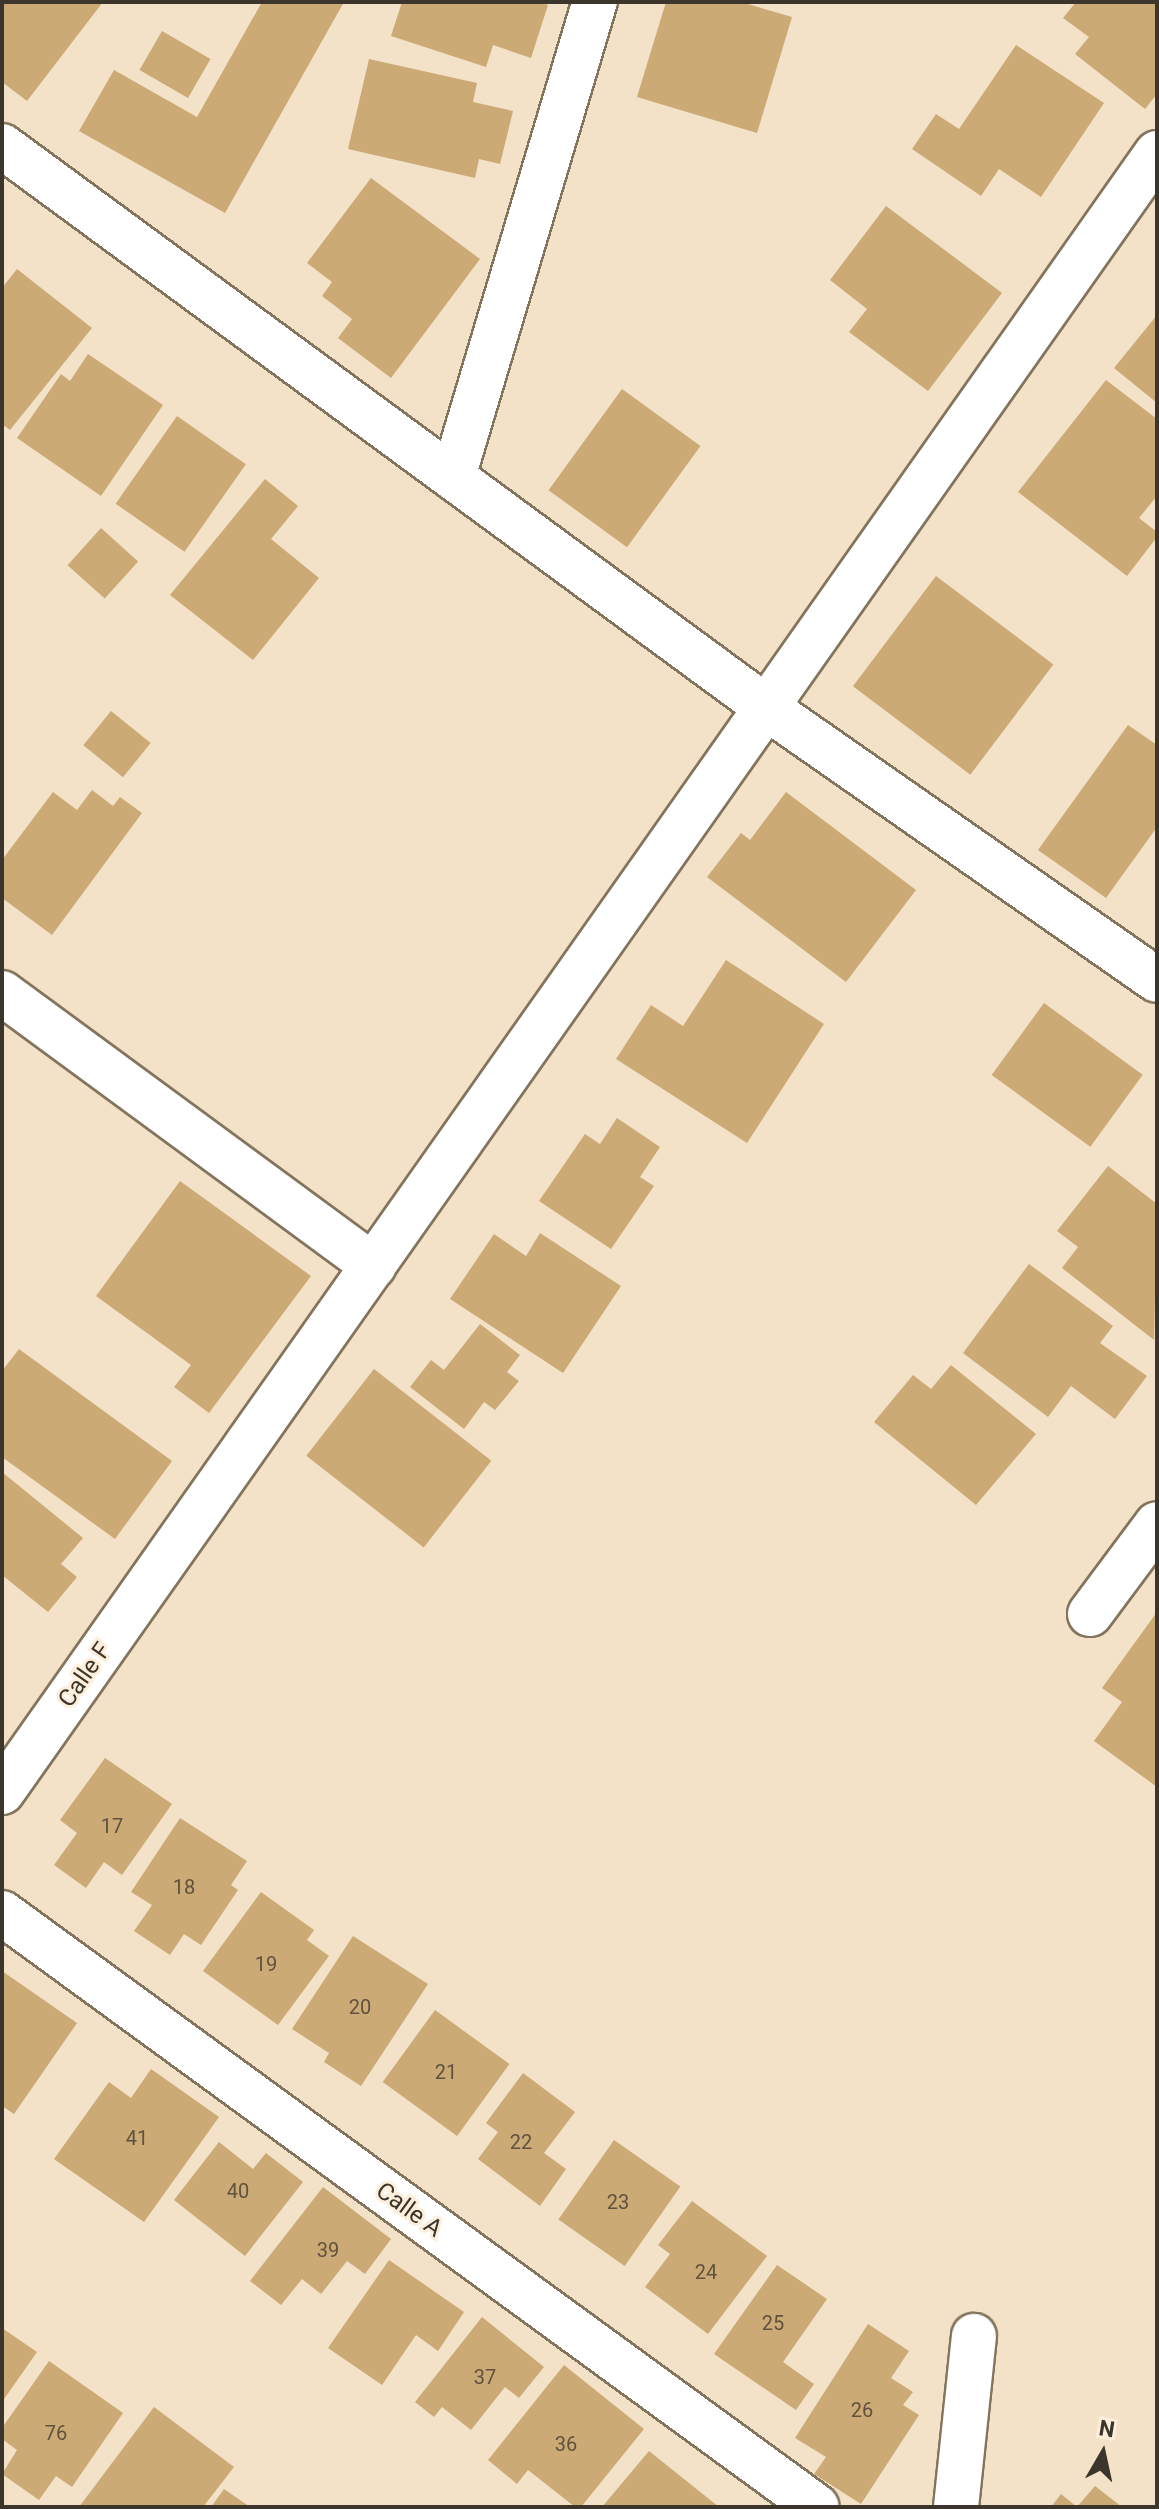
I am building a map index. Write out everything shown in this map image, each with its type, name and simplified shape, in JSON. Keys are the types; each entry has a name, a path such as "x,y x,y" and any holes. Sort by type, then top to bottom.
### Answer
{"street":[{"path":"453,477 595,2"},
{"path":"2,146 767,708 1157,980"},
{"name":"Calle F","path":"2,1792 1157,153"},
{"path":"2,993 374,1266"},
{"path":"1090,1614 1157,1524"},
{"name":"Calle A","path":"2,1913 817,2507"},
{"path":"956,2507 974,2336"}],"building":[{"path":"2,2 103,2 27,101 2,82"},
{"path":"262,2 344,2 225,213 79,131 114,70 197,117"},
{"path":"402,2 539,2 548,5 531,58 493,45 486,67 391,36"},
{"path":"666,2 741,2 792,17 757,133 637,97"},
{"path":"1076,2 1157,2 1157,94 1145,109 1075,54 1089,37 1063,18"},
{"path":"162,31 210,59 188,98 140,70"},
{"path":"1016,45 1104,103 1041,197 999,169 981,196 912,149 936,114 959,129"},
{"path":"369,59 477,83 473,102 513,111 500,164 479,159 475,178 348,149"},
{"path":"371,178 480,259 391,378 338,338 352,319 322,296 332,282 307,263"},
{"path":"886,206 1002,293 928,391 849,332 867,309 830,280"},
{"path":"17,269 92,328 10,430 2,424 2,288"},
{"path":"1157,315 1157,403 1114,368"},
{"path":"88,354 163,405 101,496 17,438 61,374 70,381"},
{"path":"1106,380 1157,419 1157,496 1139,518 1157,532 1157,537 1127,576 1018,492"},
{"path":"622,389 700,446 627,547 549,490"},
{"path":"177,416 246,464 184,552 116,504"},
{"path":"265,479 298,506 271,539 319,578 253,660 170,595"},
{"path":"101,528 138,561 105,599 68,565"},
{"path":"936,576 1053,664 970,775 853,686"},
{"path":"111,711 151,743 123,777 83,745"},
{"path":"1128,725 1157,745 1157,827 1106,898 1038,850"},
{"path":"92,790 113,806 120,797 142,813 52,935 2,898 2,860 53,792 77,810"},
{"path":"786,792 916,890 846,982 707,877 741,833 750,840"},
{"path":"726,960 824,1024 747,1143 616,1059 651,1005 683,1026"},
{"path":"1044,1003 1143,1075 1090,1147 992,1075"},
{"path":"617,1118 660,1147 640,1177 654,1186 611,1249 539,1201 585,1134 600,1144"},
{"path":"1108,1166 1157,1204 1154,1340 1062,1268 1078,1247 1057,1231"},
{"path":"180,1181 311,1276 209,1413 174,1387 191,1365 96,1296"},
{"path":"540,1233 621,1286 563,1373 450,1299 494,1234 526,1256"},
{"path":"1029,1264 1113,1326 1100,1343 1147,1376 1115,1419 1071,1386 1048,1417 963,1353"},
{"path":"480,1324 520,1355 507,1372 519,1381 495,1410 484,1402 464,1429 410,1387 431,1360 444,1370"},
{"path":"19,1349 172,1461 115,1539 2,1457 2,1371"},
{"path":"951,1365 1036,1434 976,1505 874,1422 913,1375 931,1389"},
{"path":"374,1369 491,1461 424,1547 306,1456"},
{"path":"2,1472 83,1538 61,1564 77,1577 48,1612 2,1575"},
{"path":"1157,1612 1157,1787 1094,1741 1122,1702 1102,1688"},
{"path":"105,1758 172,1804 122,1875 104,1862 86,1888 54,1865 77,1833 60,1820"},
{"path":"180,1818 247,1861 231,1885 238,1890 201,1945 184,1934 170,1955 134,1931 152,1905 131,1892"},
{"path":"261,1892 314,1930 307,1940 329,1956 278,2025 203,1971"},
{"path":"353,1936 428,1984 361,2086 324,2062 329,2053 292,2029"},
{"path":"2,1971 77,2023 14,2114 2,2106"},
{"path":"435,2010 509,2064 457,2136 383,2082"},
{"path":"151,2069 219,2117 144,2222 54,2159 109,2082 131,2098"},
{"path":"523,2073 575,2112 544,2153 566,2169 540,2206 478,2159 498,2132 486,2123"},
{"path":"614,2140 680,2186 625,2266 558,2219"},
{"path":"219,2142 253,2169 266,2153 303,2182 245,2256 174,2200"},
{"path":"323,2187 391,2239 365,2274 347,2261 321,2294 302,2279 281,2305 250,2281"},
{"path":"692,2201 767,2256 708,2334 645,2287 670,2254 658,2245"},
{"path":"389,2260 464,2312 438,2351 416,2335 382,2385 328,2348"},
{"path":"777,2265 827,2299 783,2362 814,2384 796,2410 714,2354"},
{"path":"482,2317 544,2367 519,2398 505,2387 471,2430 442,2407 434,2417 415,2402"},
{"path":"868,2324 909,2351 891,2378 913,2392 903,2405 919,2415 861,2504 814,2474 826,2457 795,2438"},
{"path":"2,2328 37,2352 2,2402"},
{"path":"49,2361 123,2413 72,2487 56,2476 39,2500 2,2474 17,2450 2,2439 2,2428"},
{"path":"564,2365 644,2429 581,2507 575,2507 528,2470 517,2484 488,2460"},
{"path":"154,2407 234,2467 203,2507 79,2507"},
{"path":"649,2451 719,2507 602,2507"},
{"path":"1095,2486 1122,2507 1077,2507"},
{"path":"224,2489 250,2507 211,2507"},
{"path":"1061,2494 1077,2507 1051,2507"}]}
